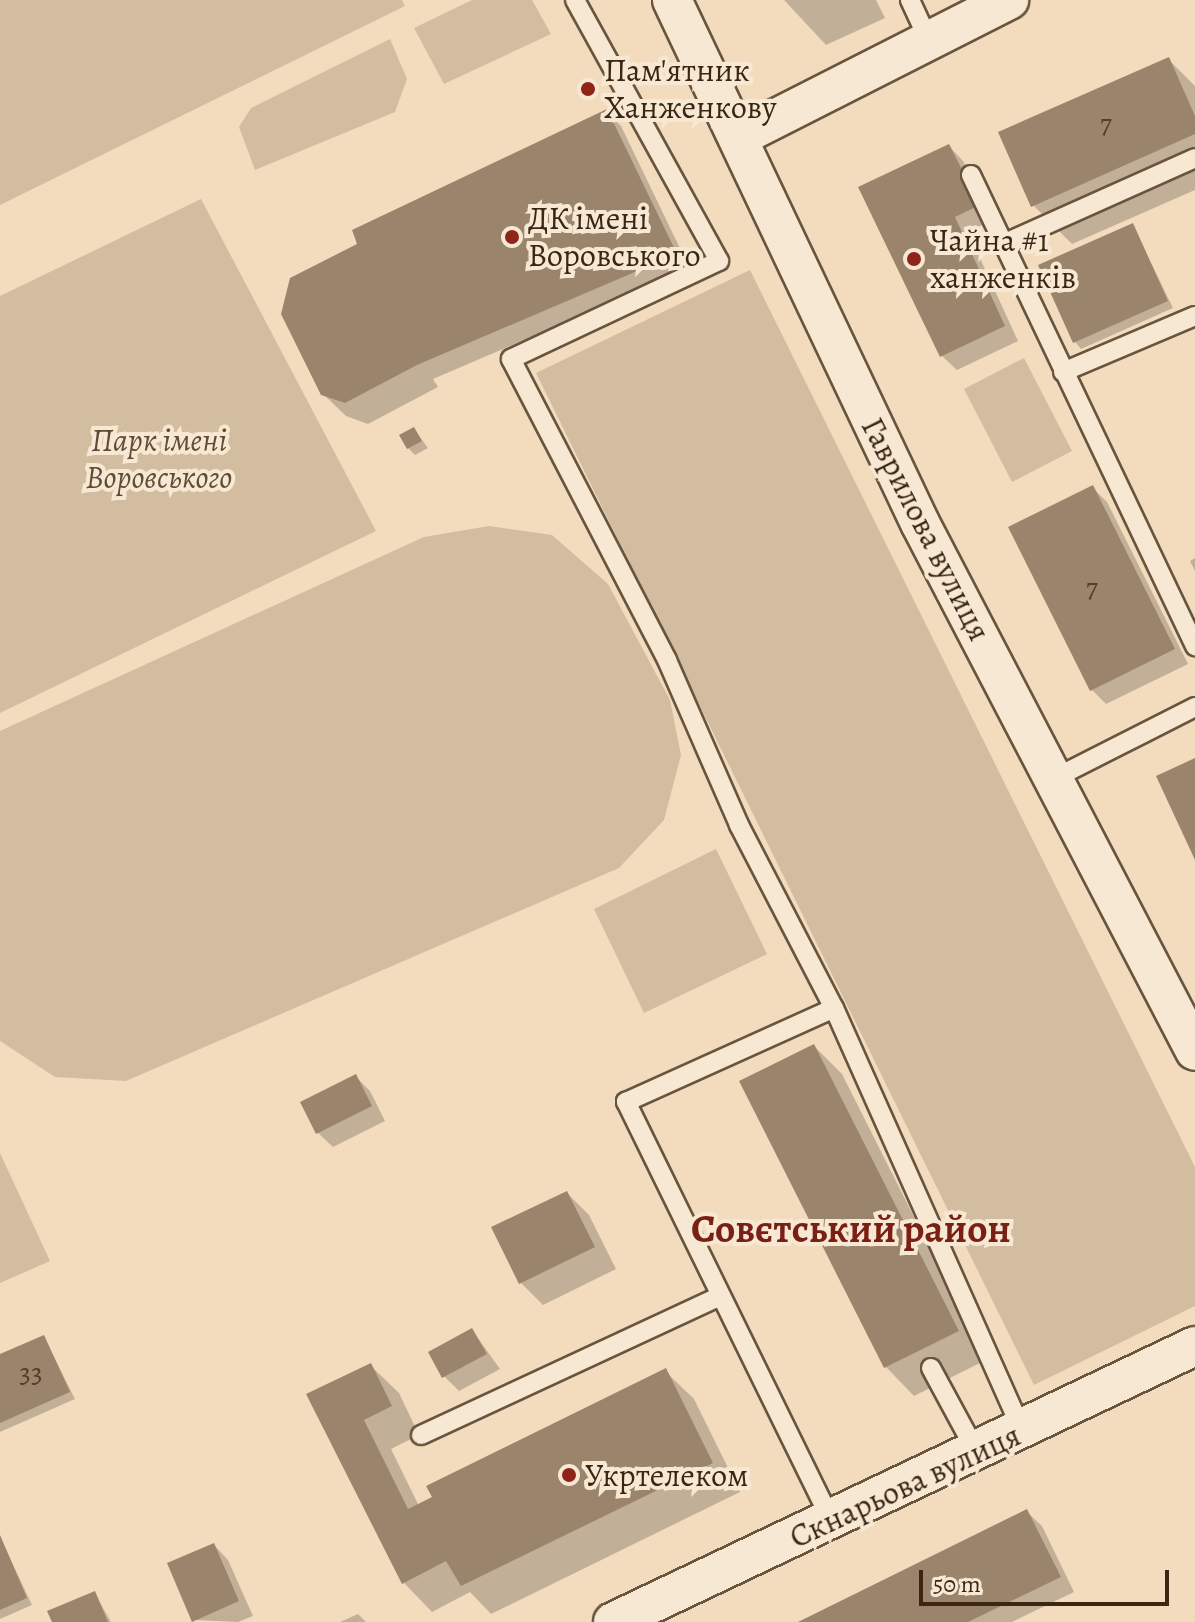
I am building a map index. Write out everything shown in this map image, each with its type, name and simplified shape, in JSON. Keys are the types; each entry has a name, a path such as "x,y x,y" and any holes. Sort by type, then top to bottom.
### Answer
{"street":[{"name":"Гаврилова вулиця","path":"672,0 920,523 1195,1051"},
{"path":"739,137 1009,0"},
{"name":"Скнарьова вулиця","path":"613,1622 1023,1432 1195,1346"}],"lane":[{"path":"575,0 719,261 511,359 667,660 739,825 834,1008 1023,1432"},
{"path":"910,0 928,39"},
{"path":"1003,244 1195,158"},
{"path":"971,175 1195,646"},
{"path":"1063,372 1195,316"},
{"path":"1055,778 1195,707"},
{"path":"831,1520 718,1297 626,1102 834,1008"},
{"path":"421,1435 718,1297"},
{"path":"931,1368 977,1453"}],"green space":[{"path":"0,0 402,0 405,6 0,205"},
{"path":"472,0 532,0 551,34 444,84 414,28"},
{"path":"390,39 407,79 395,112 255,170 239,127 251,108"},
{"name":"Парк імені Воровського","path":"201,199 376,531 0,713 0,296"},
{"path":"750,270 1195,1167 1195,1306 1034,1385 536,373"},
{"path":"1024,358 1072,451 1012,482 964,389"},
{"path":"489,526 552,535 608,584 670,700 681,755 664,820 619,868 126,1081 55,1077 0,1041 0,731 424,537"},
{"path":"716,849 767,954 644,1013 594,909"},
{"path":"0,1153 50,1261 0,1283"}],"building":[{"path":"1169,57 1195,116 1195,134 1031,207 998,132"},
{"name":"ДК імені Воровського","path":"607,109 677,254 417,365 345,403 321,395 281,314 290,278 357,244 352,230"},
{"path":"949,144 980,205 955,217 1005,326 940,357 858,187"},
{"path":"1133,223 1168,301 1073,343 1038,265"},
{"path":"414,427 422,441 407,449 399,435"},
{"path":"1093,485 1175,649 1090,691 1008,527"},
{"path":"1195,758 1195,860 1156,776"},
{"path":"814,1044 959,1331 884,1368 739,1081"},
{"path":"356,1074 372,1106 316,1134 300,1102"},
{"path":"567,1191 595,1247 519,1284 491,1227"},
{"path":"472,1328 487,1354 442,1378 428,1352"},
{"path":"44,1335 70,1392 0,1423 0,1354"},
{"name":"Укртелеком","path":"371,1363 392,1406 364,1420 408,1509 432,1497 426,1486 666,1368 713,1463 461,1586 446,1561 402,1584 306,1394"},
{"path":"1027,1509 1061,1577 968,1622 798,1622"},
{"path":"0,1535 27,1598 0,1610"},
{"path":"214,1543 239,1601 192,1622 167,1563"},
{"path":"95,1591 108,1622 52,1622 47,1611"}],"place":[{"name":"Пам'ятник Ханженкову","path":"588,89"},
{"name":"ДК імені Воровського","path":"512,237"},
{"name":"Чайна #1 ханженків","path":"914,259"},
{"name":"Укртелеком","path":"569,1475"}],"district":[{"name":"Совєтський район","path":"851,1229"}]}
